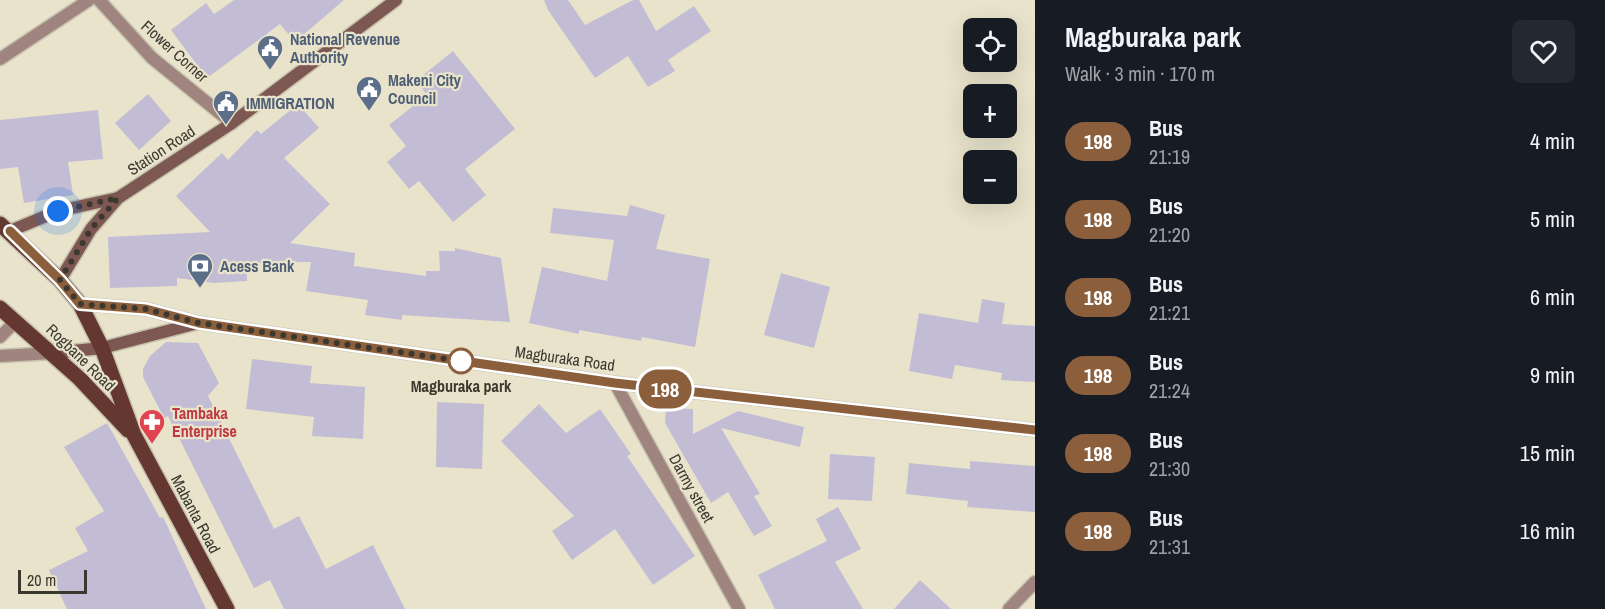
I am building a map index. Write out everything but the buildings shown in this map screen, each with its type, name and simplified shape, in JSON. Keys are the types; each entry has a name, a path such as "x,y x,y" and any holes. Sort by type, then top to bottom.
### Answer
{"main road":[{"path":"5,228 60,280 80,304 102,348 134,435"},
{"name":"Rogbane Road","path":"0,308 53,353 134,435"},
{"name":"Mabanta Road","path":"134,435 227,609"}],"street":[{"path":"0,59 89,0"},
{"name":"Flower Corner","path":"99,0 152,58 232,123"},
{"name":"Station Road","path":"60,280 91,229 118,198 232,123 396,0"},
{"name":"Station Road","path":"5,228 58,211 118,198"},
{"name":"Magburaka Road","path":"80,304 146,309 199,323 615,383 1035,430"},
{"path":"0,337 16,321"},
{"name":"Magburaka Road","path":"53,353 102,348 199,323"},
{"path":"0,356 53,353"},
{"name":"Darmy street","path":"615,383 739,609"},
{"path":"1009,609 1035,582"}],"bus line":[{"name":"198","path":"10,231 60,280 80,304 146,309 199,323 615,383 987,427 1035,430"}],"place":[{"name":"National Revenue Authority","path":"270,71"},
{"name":"Makeni City Council","path":"369,112"},
{"name":"IMMIGRATION","path":"226,126"},
{"name":"Acess Bank","path":"200,289"},
{"name":"Magburaka park","path":"461,361"},
{"name":"Tambaka Enterprise","path":"152,445"}],"route":[{"path":"58,211 118,198 91,229 60,280 80,304 146,309 199,323 461,361"}]}
